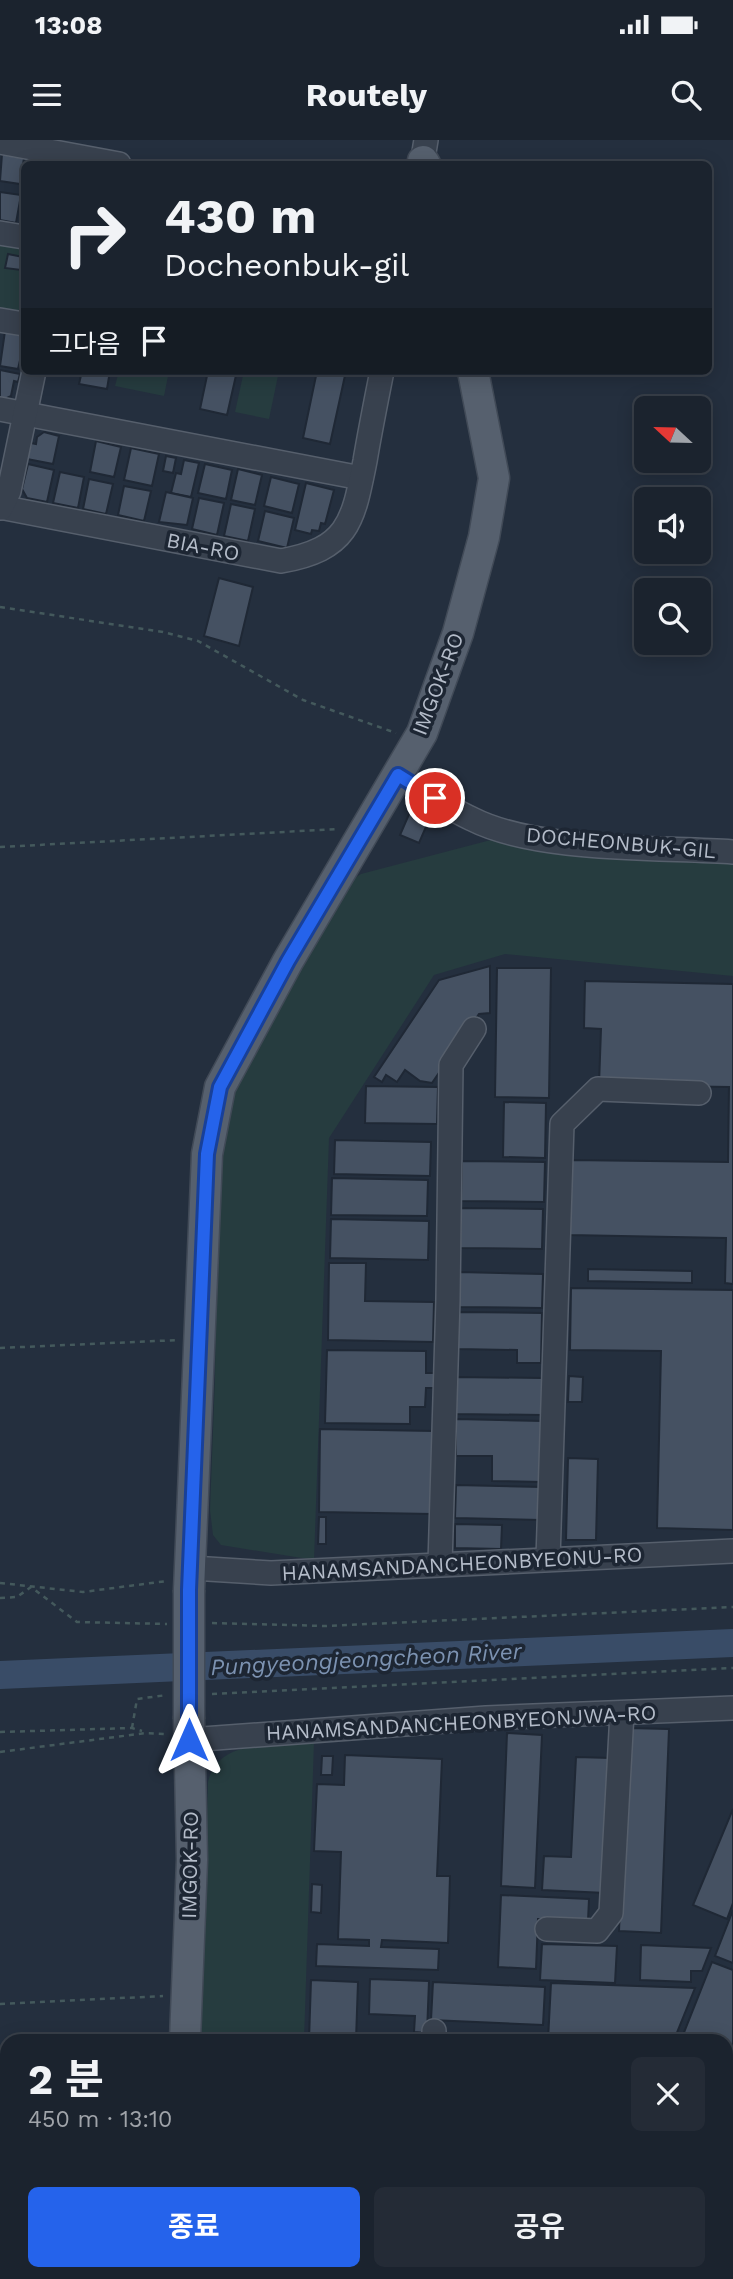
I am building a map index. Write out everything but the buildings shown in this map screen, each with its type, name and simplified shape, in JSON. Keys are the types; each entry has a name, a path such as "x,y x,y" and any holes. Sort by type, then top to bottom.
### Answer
{"main road":[{"name":"IMGOK-RO","path":"185,2034 192,1860 190,1579 207,1154 220,1087 365,828 417,741 458,633 484,537 494,478 474,375"}],"street":[{"path":"0,142 76,153 107,161"},
{"path":"0,233 21,236"},
{"path":"0,320 21,324"},
{"path":"0,508 9,491 33,375"},
{"name":"BIA-RO","path":"0,508 281,561 316,551 344,529 356,507 381,375"},
{"path":"0,409 361,478"},
{"name":"DOCHEONBUK-GIL","path":"398,775 473,820 510,833 549,841 733,852"},
{"path":"440,1564 451,1065 474,1029"},
{"path":"548,1559 562,1124 598,1089 699,1093"},
{"name":"HANAMSANDANCHEONBYEONU-RO","path":"190,1579 440,1564 733,1551"},
{"name":"HANAMSANDANCHEONBYEONJWA-RO","path":"189,1729 733,1708"},
{"path":"547,1929 597,1931 611,1913 622,1713"}],"path":[{"path":"0,607 163,632 198,641 303,700 417,741"},
{"path":"0,847 365,828"},
{"path":"0,1348 200,1339"},
{"path":"0,1583 83,1592 190,1579"},
{"path":"0,1598 17,1597 31,1587"},
{"path":"31,1587 77,1622 175,1624"},
{"path":"199,1623 277,1627 326,1626 733,1607"},
{"path":"210,1694 733,1668"},
{"path":"132,1728 137,1699 172,1695"},
{"path":"0,1732 132,1728 169,1734 189,1729"},
{"path":"0,1752 146,1732"},
{"path":"0,2004 187,1994"}],"green space":[{"path":"0,241 21,244 21,316 0,313"},
{"path":"118,375 168,375 164,396 115,386"},
{"path":"243,375 278,375 269,419 235,412"},
{"path":"506,836 733,853 733,976 505,954 434,975 329,1138 314,1560 221,1545 213,1535 210,1510 217,1199 229,1095 347,883 361,874"},
{"path":"282,1742 314,1742 304,2034 201,2034 208,1782 219,1761 247,1748"}],"waterway":[{"name":"Pungyeongjeongcheon River","path":"0,1675 733,1643"}],"route":[{"path":"189,1740 189,1590 207,1154 220,1087 288,961 398,775 435,798"}]}
